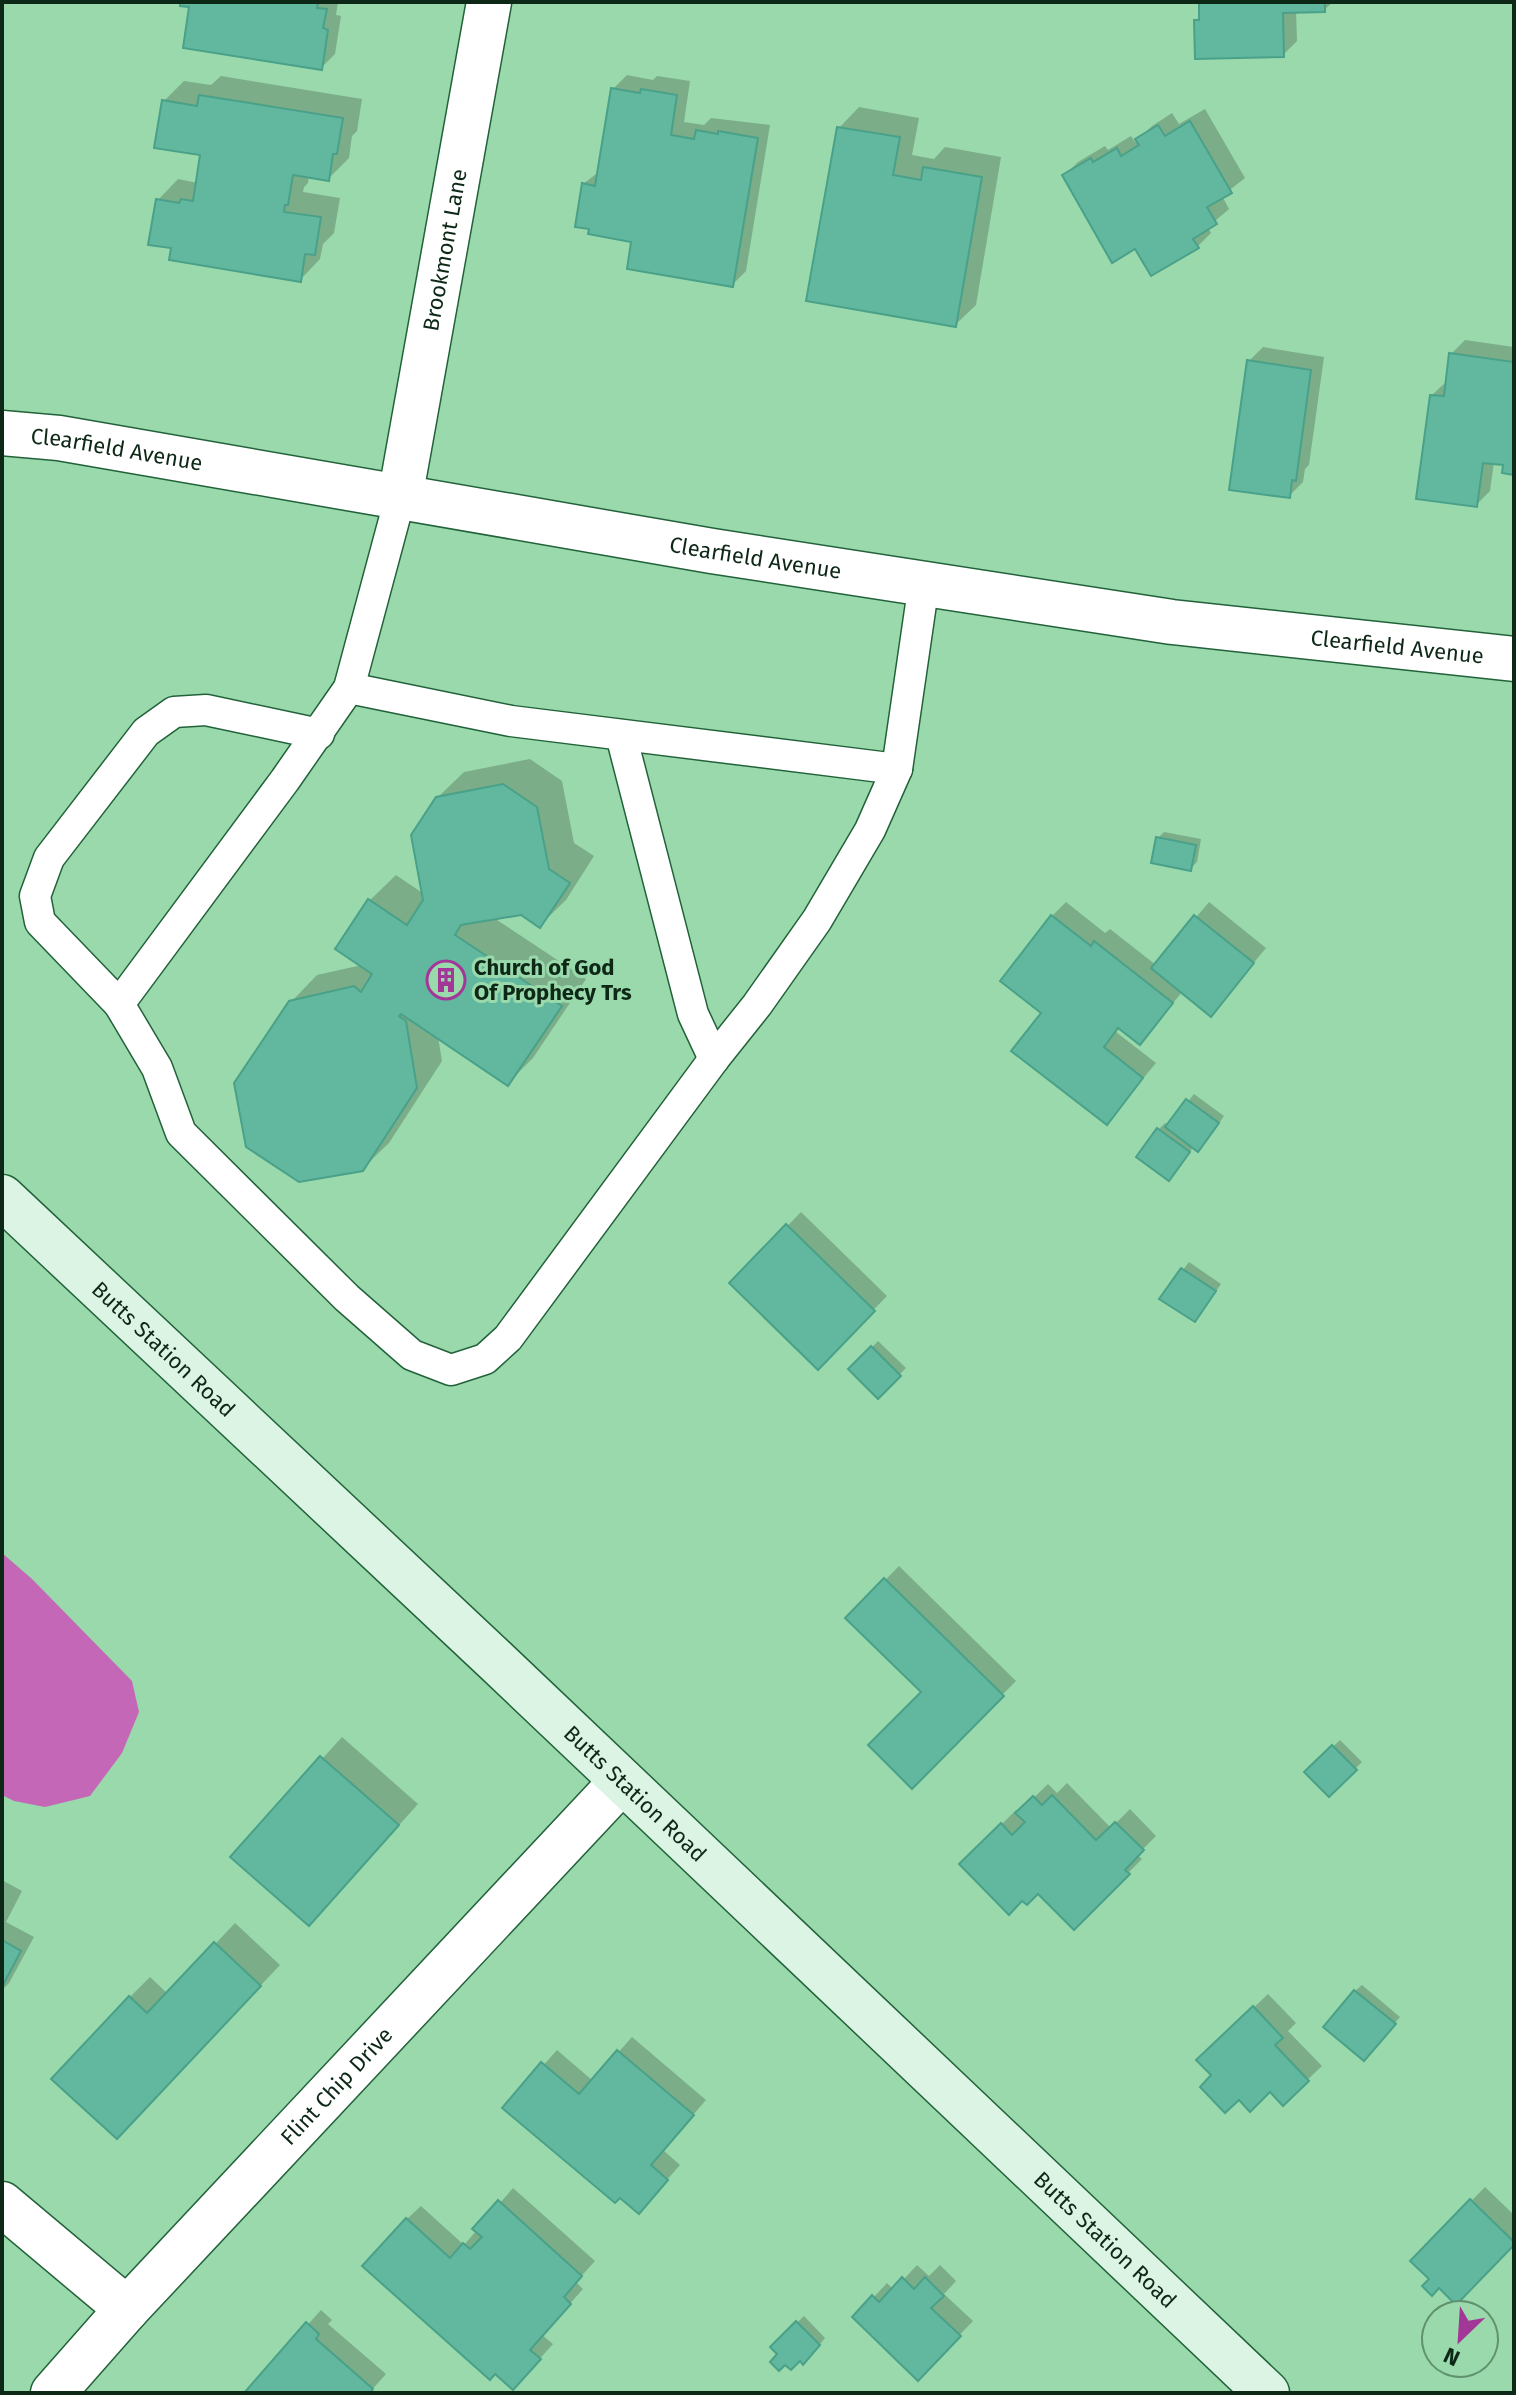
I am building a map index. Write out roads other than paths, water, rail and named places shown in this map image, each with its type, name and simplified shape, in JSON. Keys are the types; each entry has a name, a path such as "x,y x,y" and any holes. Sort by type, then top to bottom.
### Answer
{"main road":[{"name":"Butts Station Road","path":"2,1197 1267,2393"}],"street":[{"name":"Brookmont Lane","path":"400,498 489,2"},
{"name":"Clearfield Avenue","path":"2,433 59,438 712,551 1172,622 1514,659"},
{"name":"Flint Chip Drive","path":"53,2393 127,2309 622,1781"},
{"path":"2,2204 127,2309"}],"lane":[{"path":"119,1004 319,734 349,688 400,498"},
{"path":"319,734 206,710 174,712 146,732 49,858 35,896 40,922 119,1004 157,1068 181,1133 347,1298 412,1355 451,1370 485,1359 508,1338 817,920 870,830 897,769 924,583"},
{"path":"349,688 511,721 897,769"},
{"path":"621,735 693,1014 714,1059"}],"place":[{"name":"Church of God Of Prophecy Trs","path":"446,980"}]}
